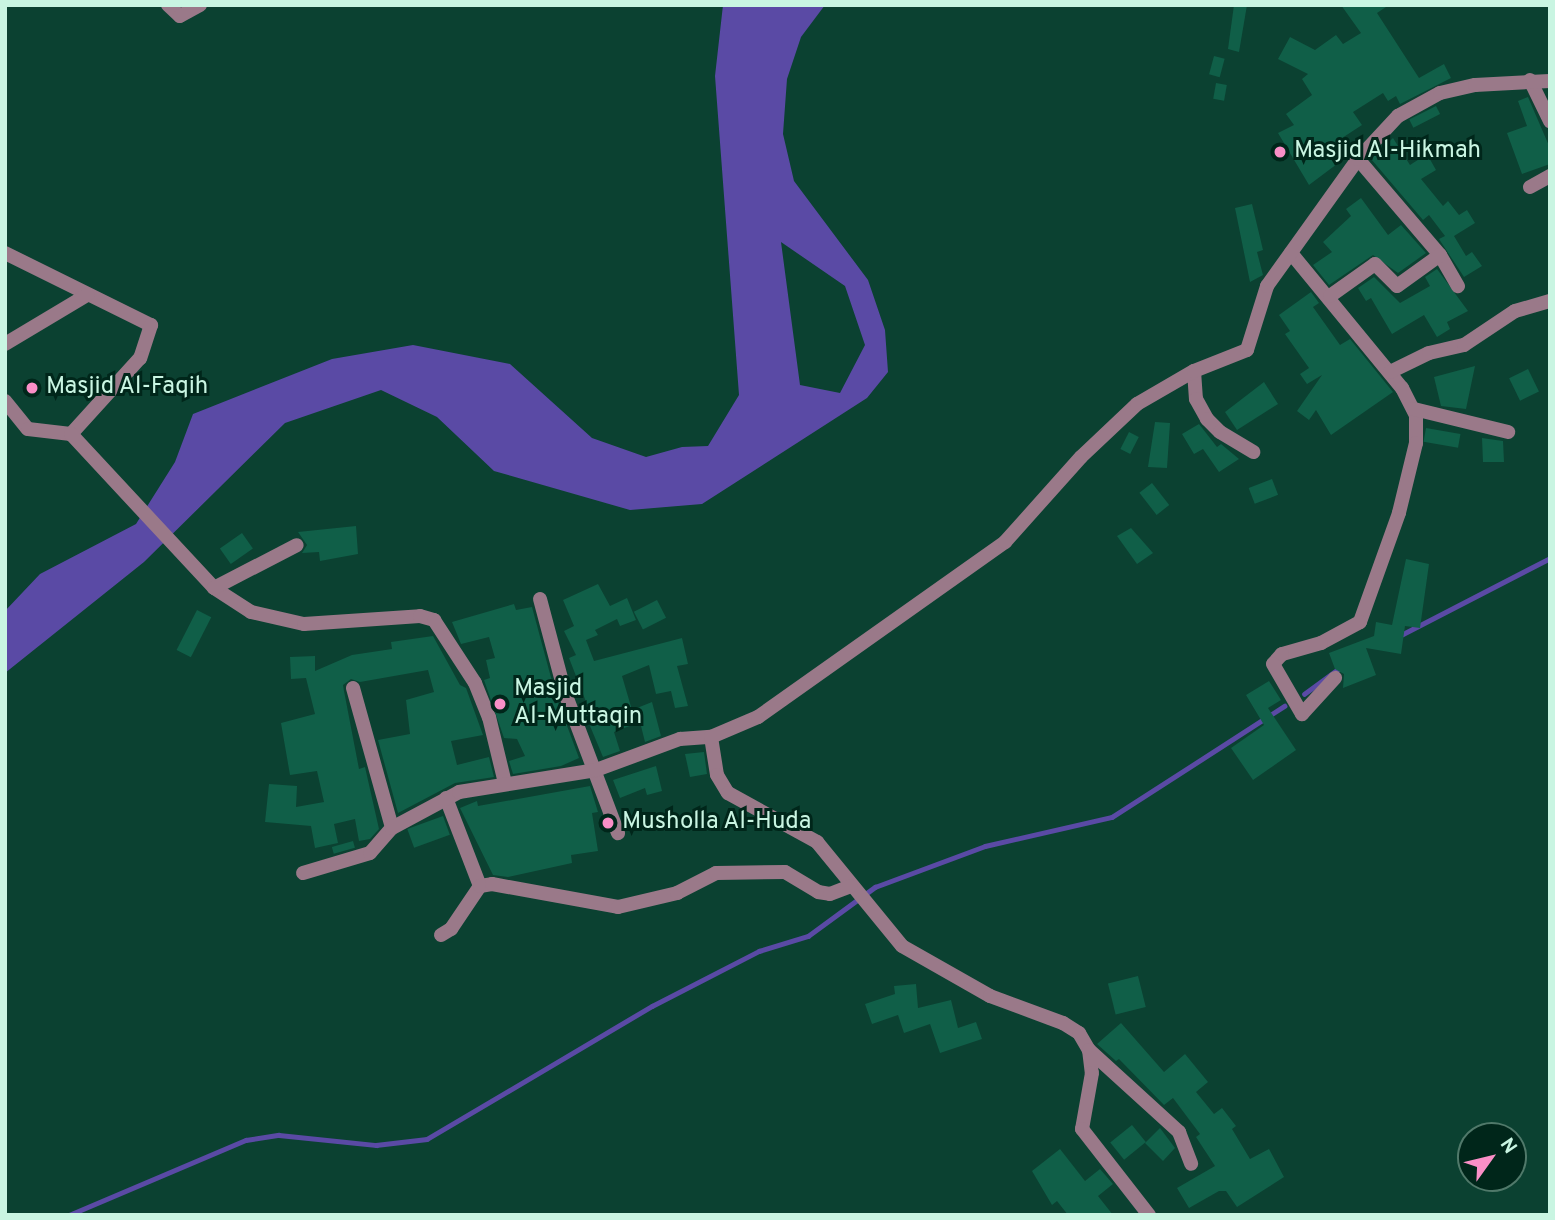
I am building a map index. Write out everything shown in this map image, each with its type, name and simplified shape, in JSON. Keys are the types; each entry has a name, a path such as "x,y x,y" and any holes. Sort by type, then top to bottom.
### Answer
{"street":[{"path":"168,5 180,16 200,5"},
{"path":"1531,80 1550,121"},
{"path":"303,873 370,853 392,828 446,798 505,783 596,770 680,739 711,737 758,717 1004,542 1119,420 1158,390 1194,371 1229,360 1250,347 1260,299 1358,159 1398,116 1419,102 1475,85 1550,81"},
{"path":"1358,159 1440,255 1458,286"},
{"path":"1530,187 1550,176"},
{"path":"6,253 150,324 151,334 140,358 71,434"},
{"path":"1291,253 1330,296 1390,372 1414,409 1416,443 1412,464 1385,560 1360,622 1321,643 1282,654 1273,664 1304,714 1335,678"},
{"path":"1330,296 1375,264 1397,286 1440,255"},
{"path":"5,344 88,295"},
{"path":"1390,372 1429,353 1468,343 1516,311 1550,300"},
{"path":"1194,371 1196,399 1207,419 1220,432 1253,452"},
{"path":"5,401 28,429 71,434 143,506 215,589 251,612 304,624 431,618 475,683 489,717 505,783"},
{"path":"1414,409 1508,432"},
{"path":"215,589 297,545"},
{"path":"540,599 565,693 618,833"},
{"path":"353,688 392,828"},
{"path":"711,737 717,775 728,793 808,835 902,946 990,996 1063,1023 1079,1033 1089,1050 1179,1132 1191,1164"},
{"path":"446,798 480,886"},
{"path":"480,886 512,884 618,907 677,893 716,873 785,872 818,892 830,894 855,890"},
{"path":"441,936 451,929 480,886"},
{"path":"1089,1050 1092,1082 1082,1129 1149,1215"}],"shaded area":[{"path":"723,5 825,5 801,37 787,79 783,134 794,181 868,280 885,330 888,372 867,398 702,504 630,510 494,471 437,417 381,390 285,423 144,562 5,673 5,611 40,574 136,524 175,462 193,414 332,359 413,345 510,364 592,438 646,457 682,447 708,446 739,395 715,76","holes":["781,242 845,286 865,345 840,393 800,385"]}],"building":[{"path":"1234,5 1247,5 1239,52 1228,49"},
{"path":"1341,5 1389,5 1377,13 1419,78 1444,64 1451,78 1400,104 1396,96 1388,101 1383,93 1353,112 1362,125 1339,140 1349,155 1309,185 1278,133 1294,125 1286,114 1312,95 1302,79 1308,74 1278,59 1290,37 1315,50 1336,35 1343,44 1361,33"},
{"path":"1214,56 1225,59 1220,77 1209,74"},
{"path":"1216,83 1227,85 1224,101 1213,99"},
{"path":"1528,97 1550,148 1550,164 1522,174 1507,133 1527,126 1518,101"},
{"path":"1436,106 1440,114 1413,128 1409,120"},
{"path":"1393,138 1410,165 1427,154 1436,170 1421,179 1443,206 1448,201 1459,215 1467,210 1475,223 1454,236 1466,256 1472,252 1482,266 1464,277 1439,239 1445,236 1429,215 1423,220 1371,159"},
{"path":"1361,198 1388,235 1401,225 1426,253 1398,273 1373,255 1329,285 1313,265 1332,252 1323,242 1351,216 1346,209"},
{"path":"1252,204 1263,250 1257,252 1263,275 1250,282 1235,208"},
{"path":"1437,269 1468,311 1447,322 1450,329 1437,337 1424,315 1392,334 1371,298 1366,301 1358,288 1374,277 1400,303 1430,286 1425,277"},
{"path":"1311,292 1319,303 1313,307 1340,345 1350,339 1393,392 1331,435 1316,410 1309,420 1297,411 1322,375 1307,384 1300,374 1309,368 1285,334 1290,331 1279,315"},
{"path":"1475,366 1466,409 1441,406 1434,377"},
{"path":"1528,369 1539,391 1520,401 1509,378"},
{"path":"1264,382 1278,404 1237,430 1225,412"},
{"path":"1155,422 1170,423 1167,468 1148,467"},
{"path":"1199,424 1217,447 1221,444 1239,459 1219,472 1203,449 1194,454 1182,434"},
{"path":"1426,428 1460,434 1458,448 1424,442"},
{"path":"1129,432 1139,437 1130,454 1120,449"},
{"path":"1482,438 1503,441 1504,462 1483,462"},
{"path":"1272,479 1278,495 1255,504 1249,488"},
{"path":"1152,483 1169,505 1157,515 1139,493"},
{"path":"356,526 358,554 320,561 319,552 302,553 307,545 298,532"},
{"path":"1131,528 1153,553 1137,564 1117,536"},
{"path":"242,533 253,549 231,564 220,548"},
{"path":"1406,559 1429,564 1420,628 1405,626 1401,654 1366,648 1376,675 1343,688 1344,674 1335,669 1329,653 1374,636 1376,622 1392,625"},
{"path":"598,584 610,606 627,598 636,620 620,626 617,619 595,630 598,635 586,640 594,661 682,638 688,664 677,666 688,706 675,708 671,691 656,694 649,665 622,676 632,710 652,702 661,736 645,742 640,722 614,732 620,751 603,757 585,714 590,712 569,658 576,655 564,631 574,626 563,600"},
{"path":"657,600 666,618 643,630 634,612"},
{"path":"514,604 516,610 532,607 556,696 579,758 561,766 513,774 509,761 525,756 517,739 504,738 484,680 490,678 486,660 495,658 489,637 461,644 452,622"},
{"path":"197,610 211,617 191,657 177,650"},
{"path":"433,636 460,685 466,688 483,735 451,741 457,765 489,757 494,777 455,783 398,813 378,740 410,734 406,700 434,692 428,670 360,682 351,679 343,685 344,691 359,769 365,767 379,829 370,839 359,841 355,819 334,824 338,843 315,848 311,826 265,822 269,784 297,786 296,807 324,802 317,771 290,775 281,723 315,714 306,678 291,679 290,657 315,656 315,671 352,655 392,649 391,642"},
{"path":"1269,681 1281,700 1268,708 1296,750 1253,780 1231,748 1264,725 1246,695"},
{"path":"704,752 707,774 690,777 685,754"},
{"path":"656,766 662,791 647,795 645,788 620,798 613,780"},
{"path":"590,786 598,812 592,813 598,851 571,855 572,863 508,877 493,875 460,808 477,801 478,806"},
{"path":"443,816 450,835 414,848 407,829"},
{"path":"353,841 355,848 334,854 332,847"},
{"path":"1138,976 1146,1007 1116,1015 1108,983"},
{"path":"916,984 918,1008 951,1000 958,1028 976,1022 982,1039 940,1053 930,1024 904,1033 898,1015 872,1024 865,1004 895,994 894,986"},
{"path":"1121,1023 1164,1072 1185,1054 1208,1082 1196,1092 1214,1114 1222,1108 1236,1126 1232,1129 1250,1159 1269,1149 1284,1177 1237,1207 1226,1191 1219,1191 1189,1208 1177,1188 1215,1166 1196,1137 1200,1134 1173,1098 1164,1105 1119,1059 1116,1061 1097,1044"},
{"path":"1132,1125 1146,1142 1124,1160 1110,1143"},
{"path":"1160,1128 1175,1148 1163,1161 1145,1143"},
{"path":"1060,1149 1085,1181 1100,1169 1113,1184 1098,1196 1113,1215 1068,1215 1057,1201 1052,1205 1032,1171"}],"waterway":[{"path":"1401,635 1550,558"},
{"path":"1304,694 1341,667"},
{"path":"69,1215 246,1140 279,1135 376,1145 427,1139 652,1006 759,951 808,936 875,887 985,846 1112,817 1284,706"}],"place":[{"name":"Masjid Al-Hikmah","path":"1280,152"},
{"name":"Masjid Al-Faqih","path":"32,388"},
{"name":"Masjid Al-Muttaqin","path":"500,704"},
{"name":"Musholla Al-Huda","path":"608,823"}]}
